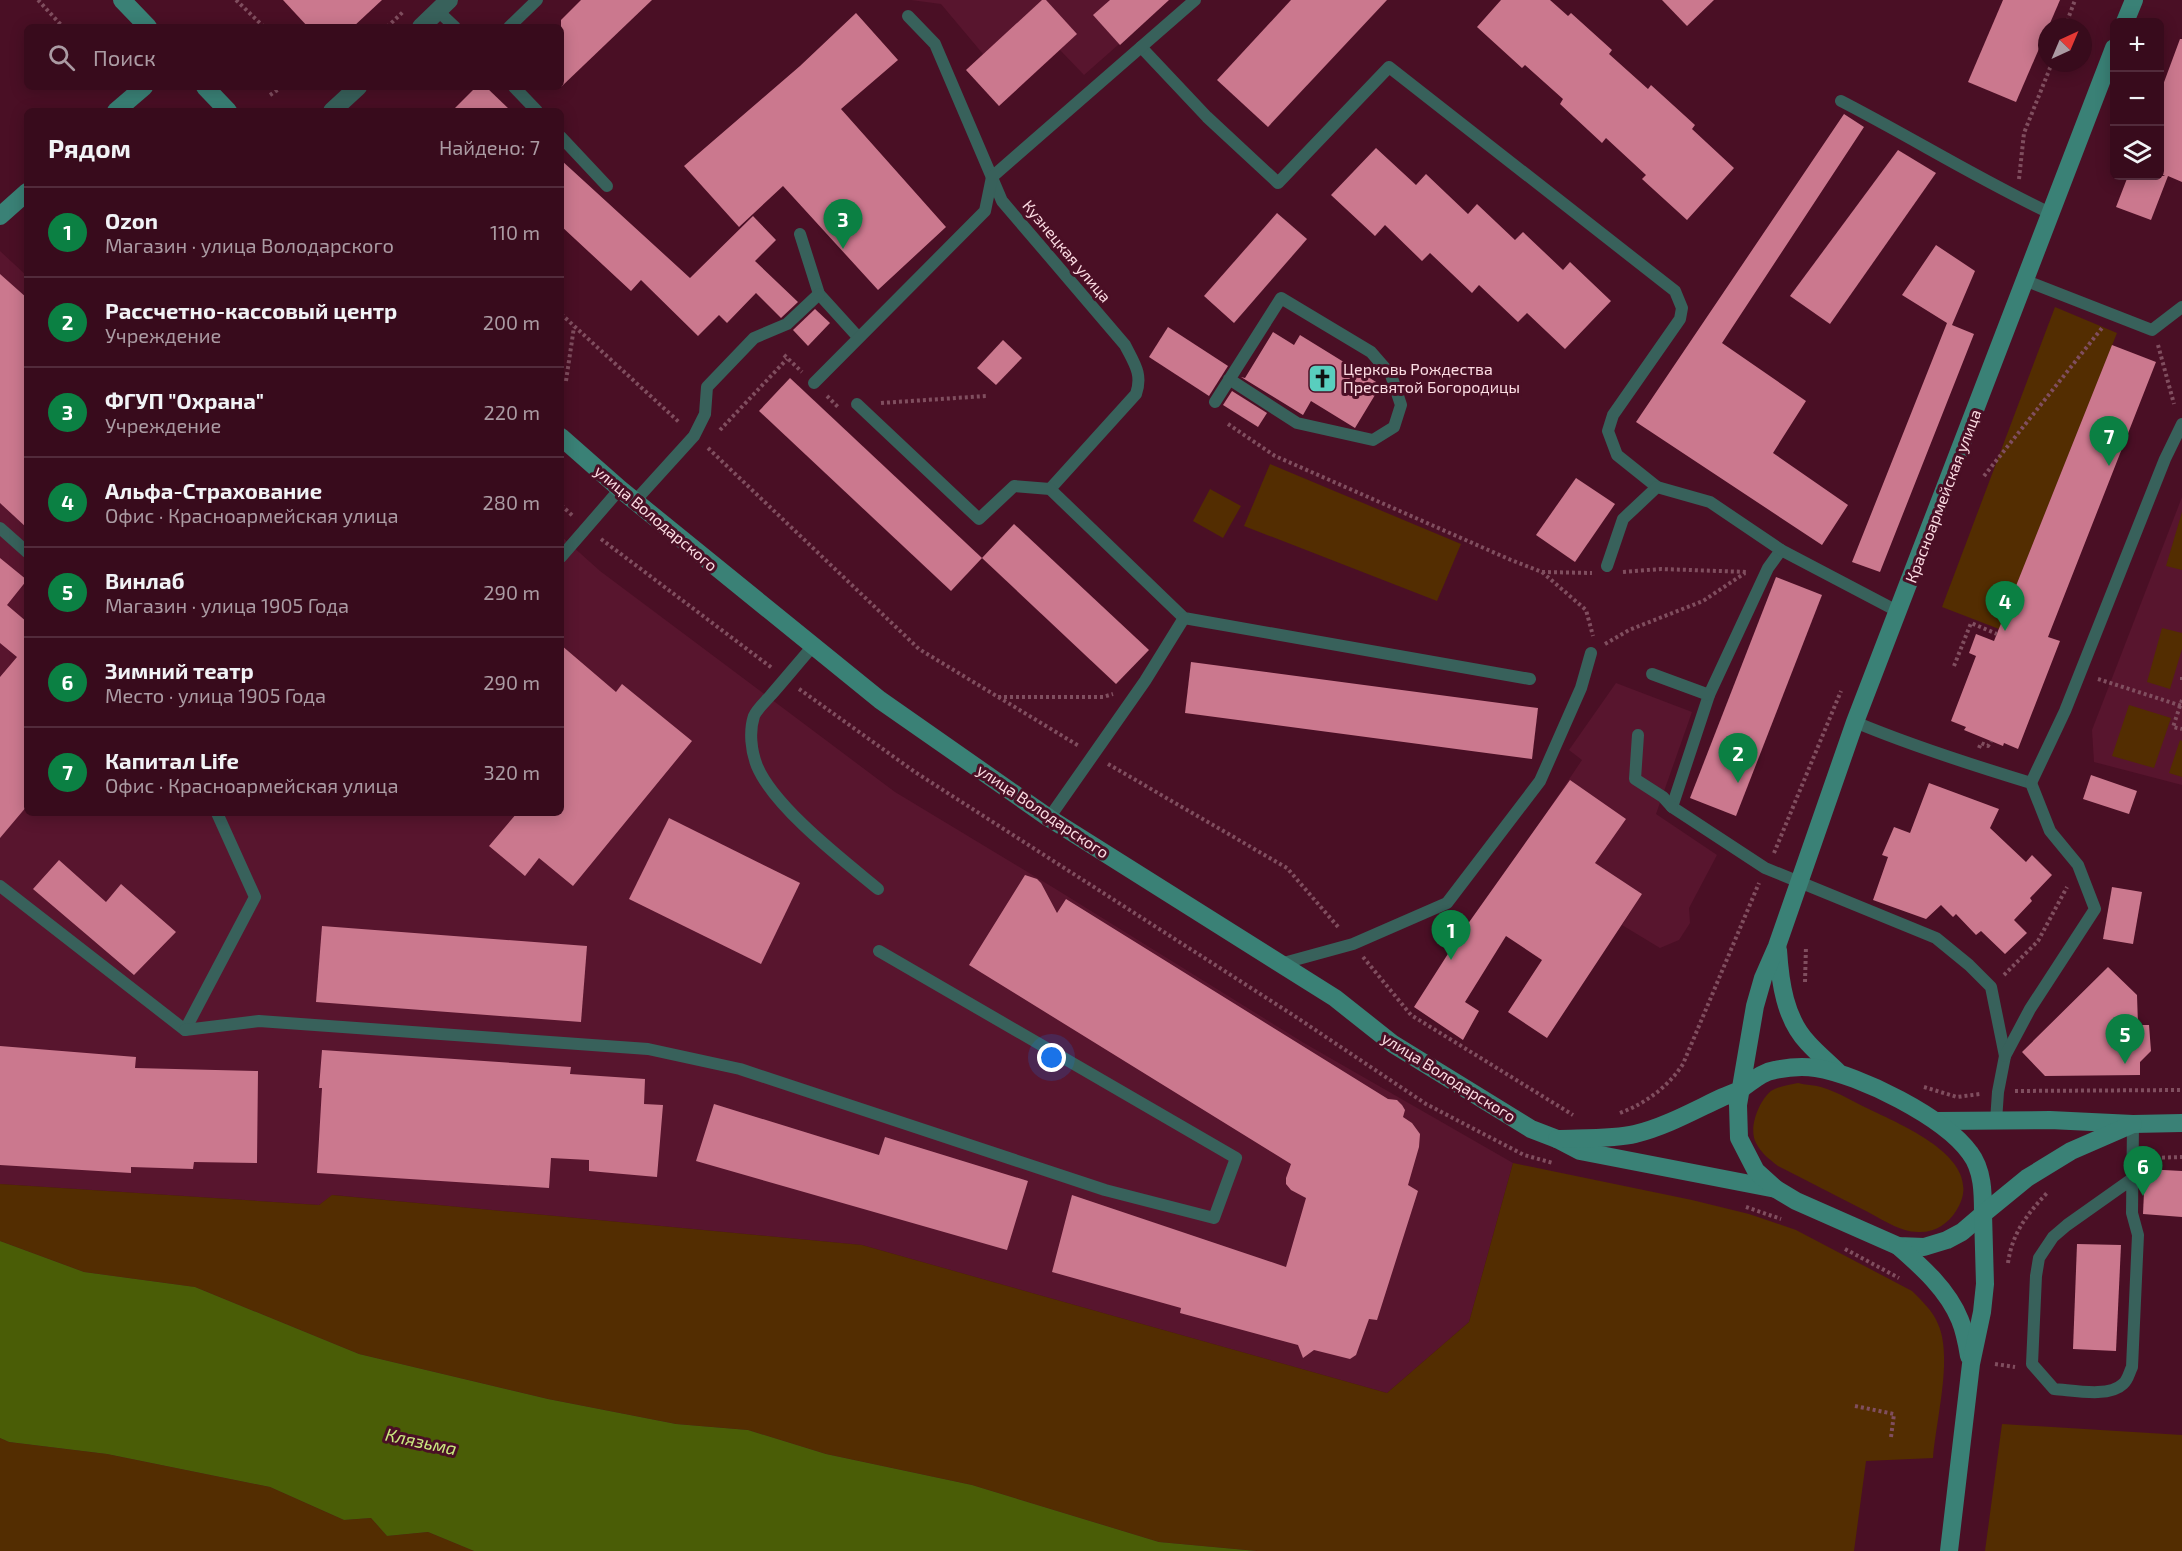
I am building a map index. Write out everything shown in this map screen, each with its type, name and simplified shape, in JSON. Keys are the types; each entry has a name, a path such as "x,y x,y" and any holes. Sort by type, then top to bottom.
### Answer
{"main road":[{"path":"122,0 144,24"},
{"path":"2127,18 2134,0"},
{"name":"Красноармейская улица","path":"1776,1190 1756,1171 1739,1138 1738,1105 1755,1006 1763,978 1777,946 1855,722 2110,61"},
{"path":"120,108 140,90"},
{"path":"208,90 225,108"},
{"path":"0,216 24,195"},
{"name":"улица Володарского","path":"564,440 620,489 880,700 1049,818 1335,998 1393,1044 1530,1129 1580,1151 1776,1190"},
{"path":"1777,946 1780,980 1797,1029 1807,1043 1841,1074"},
{"path":"1557,1139 1634,1135 1742,1089 1760,1075 1773,1070 1802,1067 1841,1074 1896,1099 1937,1121 1955,1134 1971,1154 1982,1185 1985,1284 1982,1312 1971,1364 1949,1551"},
{"path":"1937,1121 2050,1120 2133,1124 2182,1123"},
{"path":"1898,1246 1924,1246 1947,1240 1962,1232 2027,1178 2071,1150 2133,1124"},
{"path":"1776,1190 1819,1213 1898,1246 1930,1276 1953,1307 1964,1333 1971,1364"}],"street":[{"path":"424,24 443,5"},
{"path":"335,108 355,90"}],"lane":[{"path":"512,24 537,0"},
{"path":"814,383 986,211 992,177 1195,0"},
{"path":"443,5 453,24"},
{"name":"Кузнецкая улица","path":"908,16 935,44 1002,201 1125,345 1136,366 1140,382 1136,394 1050,489"},
{"path":"1141,47 1207,117 1278,183 1389,68 1675,291 1682,308 1680,319 1613,415 1608,431 1617,455 1657,487 1710,502 1781,550 1899,612"},
{"path":"517,90 534,108"},
{"path":"1841,101 2050,213"},
{"path":"564,140 607,186"},
{"path":"800,234 819,294 858,337"},
{"path":"2024,280 2152,330 2182,307"},
{"path":"635,501 694,436 705,414 707,387 754,338 787,324 819,294"},
{"path":"1215,402 1229,379 1281,298 1371,352 1391,375 1401,405 1394,427 1373,440 1297,423 1229,379"},
{"path":"857,404 979,519 1014,486 1050,489 1184,618 1530,679"},
{"path":"1996,1121 1998,1092 2005,1056 2030,1009 2095,909 2078,865 2050,831 2031,783 2080,673 2165,459 2182,424"},
{"path":"1607,571 1623,519 1657,487"},
{"path":"564,553 620,489"},
{"path":"0,528 24,549"},
{"path":"1672,807 1709,695 1768,568 1781,550"},
{"path":"1049,818 1145,681 1184,618"},
{"path":"813,646 754,714 751,739 757,765 767,784 783,802 844,862 878,889"},
{"path":"1281,964 1353,944 1447,903 1540,781 1581,688 1591,653"},
{"path":"1652,674 1709,695"},
{"path":"1855,722 1978,767 2031,783"},
{"path":"1638,735 1635,779 1663,797 1672,807 1766,868 1936,938 1969,965 1991,987 2005,1056"},
{"path":"185,1030 255,897 219,816"},
{"path":"0,886 185,1030 259,1020 648,1049 740,1069 1105,1190 1214,1218 1236,1158 879,951"},
{"path":"2132,1179 2067,1225 2053,1237 2039,1258 2036,1276 2032,1364 2054,1389 2113,1391 2122,1385 2132,1367 2138,1235 2132,1213 2133,1124"}],"path":[{"path":"38,0 60,24"},
{"path":"236,0 261,24"},
{"path":"2068,18 2075,0"},
{"path":"390,24 408,7"},
{"path":"2017,197 2024,133 2048,72"},
{"path":"270,95 278,90"},
{"path":"1984,476 2112,315"},
{"path":"564,317 705,446 919,649 1287,868 1411,1015 1578,1117"},
{"path":"566,381 574,327"},
{"path":"2152,330 2163,357 2174,404"},
{"path":"705,446 788,359"},
{"path":"829,398 857,404 986,396"},
{"path":"1228,424 1275,456 1542,572 1586,610 1594,633 1591,653"},
{"path":"564,508 586,527 785,678 915,772 1293,1015 1426,1104 1524,1155 1557,1164"},
{"path":"1542,572 1661,569 1745,572 1768,568"},
{"path":"1591,653 1629,630 1703,601 1745,572"},
{"path":"1954,666 1971,623 1997,634"},
{"path":"2080,673 2181,706"},
{"path":"2182,677 2182,682"},
{"path":"998,697 1103,697 1145,681"},
{"path":"1611,1116 1656,1094 1673,1080 1683,1064 1842,689"},
{"path":"2182,700 2173,727 2182,729"},
{"path":"1981,743 1988,746 1991,741"},
{"path":"1991,987 2038,941 2078,865"},
{"path":"1805,986 1806,946"},
{"path":"1916,1085 1957,1097 1998,1092 2182,1090"},
{"path":"1856,1254 1904,1281"},
{"path":"1995,1364 2015,1367"},
{"path":"1855,1406 1894,1414 1891,1437"}],"shaded area":[{"path":"911,0 1169,0 1084,75 1060,50 999,106 966,70 983,54 941,4"},
{"path":"0,251 24,273 24,816 564,816 564,539 600,571 895,792 1304,1043 1513,1163 1469,1322 1387,1393 862,1245 333,1195 319,1205 0,1184"},
{"path":"2055,307 2117,333 1999,629 1942,607"},
{"path":"1270,464 1461,544 1437,601 1244,526"},
{"path":"1210,489 1241,506 1223,538 1193,521"},
{"path":"2182,497 2182,785 2094,762 2092,730"},
{"path":"2182,512 2182,570 2166,566"},
{"path":"2162,628 2182,633 2182,649 2170,689 2147,682"},
{"path":"1616,683 1692,712 1656,814 1717,855 1689,908 1690,923 1679,940 1660,948 1622,925 1642,894 1573,849 1561,831 1543,818 1582,760 1569,750"},
{"path":"2129,705 2171,718 2154,768 2112,756"},
{"path":"2180,740 2182,741 2182,777 2169,773"},
{"path":"1798,1083 1821,1087 1841,1095 1906,1127 1940,1149 1953,1162 1961,1177 1963,1193 1953,1216 1945,1224 1930,1231 1904,1230 1778,1166 1768,1158 1758,1147 1754,1137 1756,1115 1762,1101 1771,1091"},
{"path":"1513,1163 1692,1200 1749,1214 1796,1230 1912,1291 1927,1306 1938,1324 1944,1354 1933,1458 1866,1461 1854,1551 1257,1551 1159,1542 972,1485 826,1454 748,1430 676,1424 548,1399 359,1354 195,1287 84,1272 0,1241 0,1184 319,1205 332,1195 862,1245 1387,1393 1469,1322"},
{"path":"2002,1424 2182,1435 2182,1551 1985,1551"},
{"path":"0,1438 9,1442 107,1454 270,1487 344,1520 371,1518 387,1536 428,1532 474,1551 0,1551"}],"water":[{"name":"Клязьма","path":"0,1241 84,1272 195,1287 359,1354 548,1399 676,1424 748,1430 826,1454 972,1485 1159,1542 1257,1551 474,1551 428,1532 387,1536 371,1518 344,1520 270,1487 107,1454 9,1442 0,1438"}],"building":[{"path":"283,0 382,0 356,24 305,24"},
{"path":"581,0 652,0 564,84 564,24 561,24 561,20"},
{"path":"1042,0 1046,0 1077,34 999,106 966,70"},
{"path":"1110,0 1169,0 1120,45 1093,15"},
{"path":"1291,0 1387,0 1268,127 1217,80"},
{"path":"1501,0 1550,0 1568,16 1571,13 1612,50 1609,54 1648,89 1651,85 1695,125 1692,129 1734,168 1687,220 1642,179 1646,175 1606,138 1602,143 1560,104 1563,99 1525,65 1522,68 1477,27"},
{"path":"1662,0 1714,0 1687,26"},
{"path":"2003,0 2060,0 2052,18 2038,18 2038,51 2016,102 1968,82"},
{"path":"856,13 898,60 841,109 946,227 878,290 783,186 739,227 684,166 800,66"},
{"path":"2180,39 2182,39 2182,182 2168,176 2151,220 2116,207 2126,180 2164,180 2164,82"},
{"path":"473,90 489,90 508,108 455,108"},
{"path":"1844,114 1864,127 1722,343 1806,401 1773,453 1848,505 1822,545 1636,422"},
{"path":"1376,148 1416,185 1426,174 1468,214 1477,204 1515,240 1523,232 1563,270 1570,262 1611,301 1565,349 1527,313 1518,322 1479,285 1472,293 1430,253 1422,261 1385,225 1375,236 1331,195"},
{"path":"1898,150 1936,173 1830,324 1790,296"},
{"path":"564,163 690,278 753,216 776,240 755,261 798,302 781,318 756,293 727,323 719,315 698,336 641,280 631,291 564,229"},
{"path":"1277,213 1307,239 1234,323 1204,296"},
{"path":"1936,245 1975,271 1952,325 1974,334 1880,572 1852,562 1947,323 1902,295"},
{"path":"0,274 24,295 24,525 0,503"},
{"path":"815,309 830,323 808,346 793,330"},
{"path":"1168,327 1228,366 1209,396 1149,357"},
{"name":"Церковь Рождества Пресвятой Богородицы","path":"1273,332 1294,345 1300,335 1381,385 1355,428 1311,401 1303,415 1241,377 1245,378"},
{"path":"1003,340 1022,358 996,385 977,368"},
{"path":"2112,345 2156,362 2048,637 2060,641 2018,749 2004,743 2003,746 1964,730 1966,727 1951,721 1976,656 1969,653 1976,634 1994,641"},
{"path":"790,378 982,558 951,591 759,411"},
{"path":"1232,391 1267,413 1258,427 1223,405"},
{"path":"1576,478 1615,504 1575,562 1536,535"},
{"path":"1014,524 1149,650 1116,684 982,558"},
{"path":"0,558 24,578 24,584 7,605 24,619 24,810 0,838 0,677 17,657 0,643"},
{"path":"1776,577 1822,595 1736,816 1690,798"},
{"path":"564,648 616,692 622,684 692,741 573,886 539,858 525,876 489,846 514,816 564,816"},
{"path":"1191,662 1538,708 1532,759 1185,713"},
{"path":"2091,775 2137,791 2129,814 2083,799"},
{"path":"1570,780 1626,819 1595,863 1642,894 1547,1038 1508,1012 1542,960 1506,936 1465,1002 1479,1011 1463,1040 1414,1007 1460,935"},
{"path":"1929,783 1999,809 1990,828 2026,862 2032,855 2052,875 2030,898 2032,901 2014,920 2027,933 2005,954 1981,931 1976,935 1956,914 1953,917 1941,905 1926,919 1873,900 1888,857 1882,855 1894,827 1910,833"},
{"path":"669,818 800,883 761,964 629,899"},
{"path":"59,860 106,902 121,884 176,932 134,975 33,889"},
{"path":"1025,875 1041,883 1057,913 1066,899 1388,1099 1397,1100 1402,1105 1405,1110 1403,1117 1412,1123 1420,1134 1419,1147 1408,1185 1418,1191 1377,1320 1369,1319 1356,1355 1350,1359 1314,1350 1303,1358 1298,1345 1180,1313 1181,1308 1052,1272 1072,1195 1286,1267 1306,1198 1291,1190 1286,1184 1291,1164 969,965"},
{"path":"2112,887 2142,892 2133,944 2103,939"},
{"path":"322,926 587,946 581,1022 316,1002"},
{"path":"2108,967 2137,995 2138,1025 2149,1025 2151,1051 2140,1062 2140,1075 2045,1076 2022,1052"},
{"path":"0,1046 136,1057 135,1068 258,1071 257,1163 194,1162 193,1169 131,1167 131,1173 0,1165"},
{"path":"322,1050 571,1067 570,1074 645,1079 644,1104 663,1105 657,1177 589,1171 589,1160 551,1158 549,1188 317,1173"},
{"path":"714,1104 879,1155 885,1137 1028,1181 1007,1250 696,1161"},
{"path":"2145,1169 2182,1171 2182,1217 2143,1214"},
{"path":"2077,1244 2121,1245 2116,1351 2073,1349"}],"place":[{"name":"ФГУП \"Охрана\"","path":"843,249"},
{"name":"Церковь Рождества Пресвятой Богородицы","path":"1322,378"},
{"name":"Капитал Life","path":"2109,466"},
{"name":"Альфа-Страхование","path":"2005,631"},
{"name":"Рассчетно-кассовый центр","path":"1738,783"},
{"name":"Ozon","path":"1451,960"},
{"name":"Винлаб","path":"2125,1064"},
{"name":"Зимний театр","path":"2143,1196"}]}
